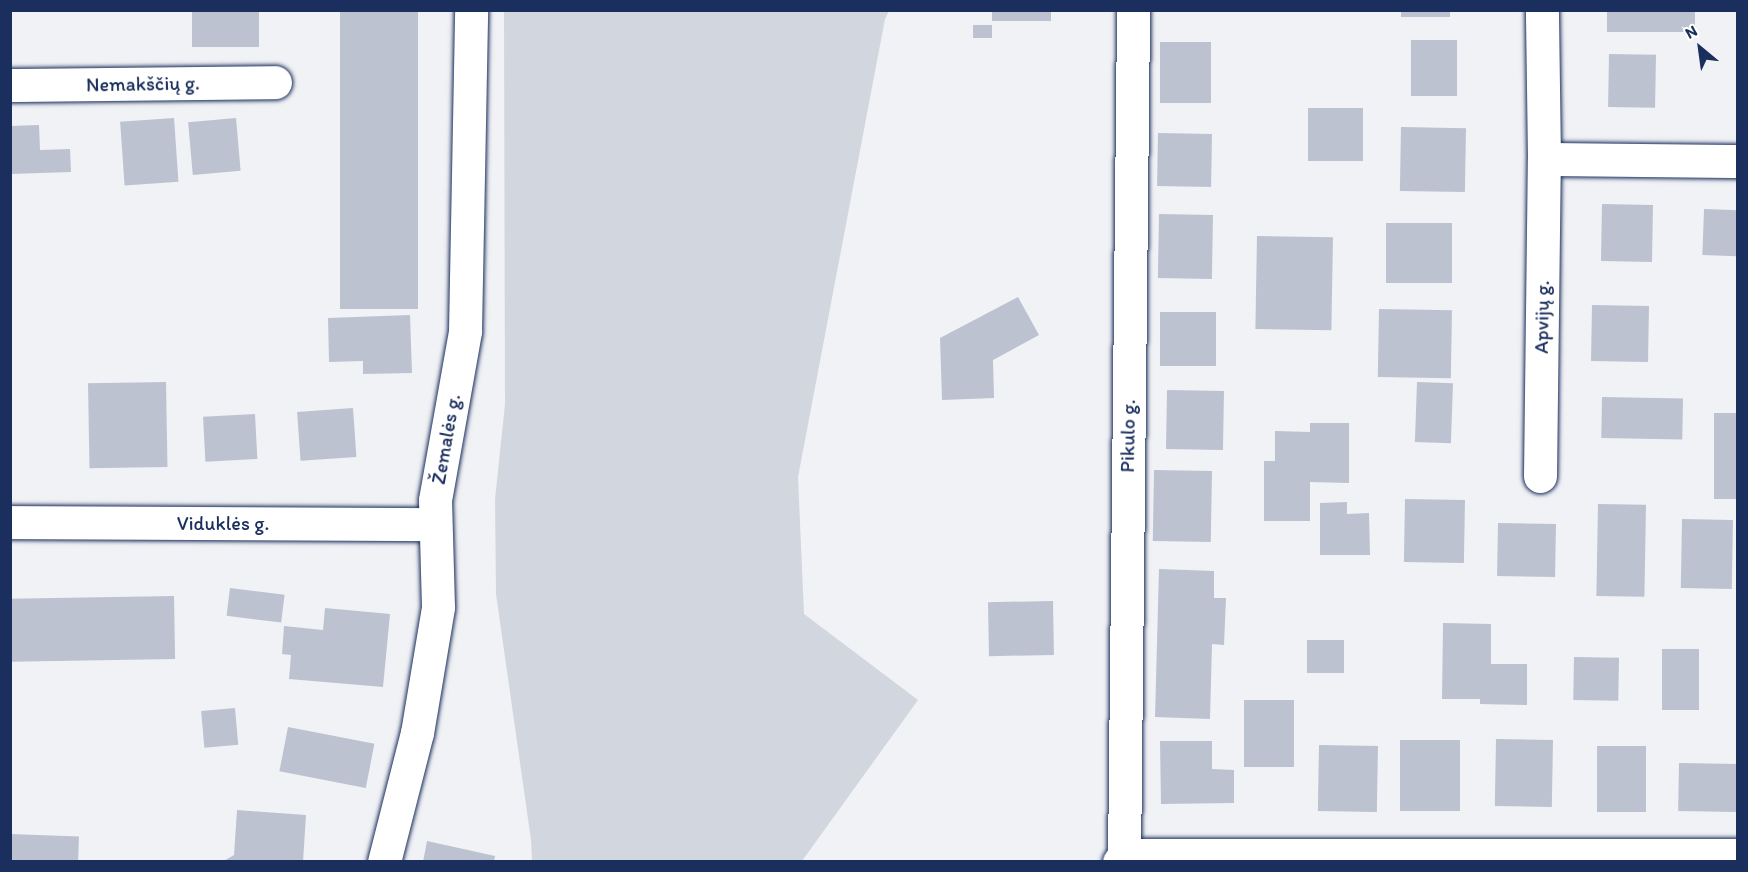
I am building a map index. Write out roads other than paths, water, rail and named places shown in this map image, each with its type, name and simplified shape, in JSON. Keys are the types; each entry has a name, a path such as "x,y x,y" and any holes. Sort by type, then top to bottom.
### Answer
{"street":[{"name":"Žemalės g.","path":"384,861 417,733 438,608 435,500 465,331 471,10"},
{"name":"Pikulo g.","path":"1122,859 1133,10"},
{"name":"Apvijų g.","path":"1540,476 1544,159 1542,10"},
{"name":"Nemakščių g.","path":"10,85 275,82"},
{"path":"1544,159 1737,161"},
{"name":"Viduklės g.","path":"10,522 435,524"},
{"path":"1122,859 1737,855"}]}
